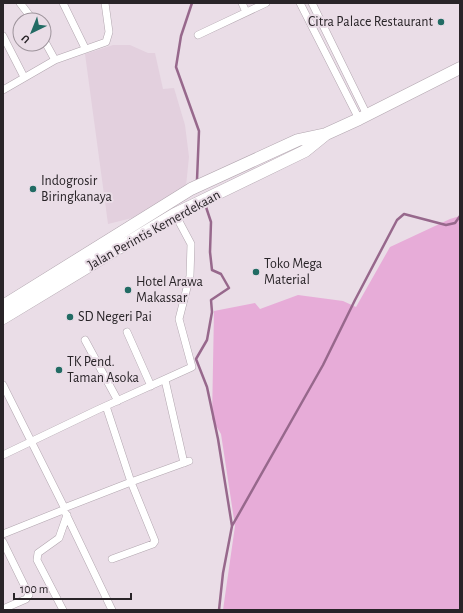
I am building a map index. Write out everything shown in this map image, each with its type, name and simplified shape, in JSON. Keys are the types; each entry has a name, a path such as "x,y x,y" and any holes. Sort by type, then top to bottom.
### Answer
{"highway":[{"name":"Jalan Perintis Kemerdekaan","path":"3,306 191,189 298,140 326,134 460,68"},
{"name":"Jalan Perintis Kemerdekaan","path":"3,318 175,214 305,151 326,134"}],"street":[{"path":"20,3 27,12"},
{"path":"63,3 85,48"},
{"path":"3,90 55,60 85,48 95,47 106,42 109,38 110,32 105,3"},
{"path":"242,3 246,12"},
{"path":"198,35 266,3"},
{"path":"300,3 363,117"},
{"path":"312,3 363,117"},
{"path":"3,36 24,77"},
{"path":"51,52 55,60"},
{"path":"3,455 165,380 190,368 193,365 179,319 190,276 191,246 190,241 175,214"},
{"path":"126,332 151,386"},
{"path":"85,340 118,401"},
{"path":"3,534 65,511 131,482 186,462 165,380"},
{"path":"3,385 33,442 112,610"},
{"path":"106,406 131,482 155,542 112,559"},
{"path":"63,610 37,560 38,553 59,538 63,531 65,511"},
{"path":"3,542 29,595 26,599 3,608"}],"shaded area":[{"path":"113,45 130,45 148,53 155,53 163,89 174,88 185,125 189,157 186,186 132,218 108,224 85,54"},
{"path":"460,216 460,610 223,610 235,526 221,434 212,419 214,311 255,303 260,309 298,295 343,301 356,307 390,247 450,219"}],"waterway":[{"path":"192,3 181,36 176,67 199,131 197,180"},
{"path":"205,204 211,222 210,252 212,270 221,274 229,288 211,300 212,312 207,340 196,359 207,387 218,439 232,526 223,573 219,610"},
{"path":"232,526 323,365 397,220 404,214 446,225 455,223 460,216"}],"place":[{"name":"Citra Palace Restaurant","path":"441,22"},
{"name":"Indogrosir Biringkanaya","path":"33,189"},
{"name":"Toko Mega Material","path":"256,272"},
{"name":"Hotel Arawa Makassar","path":"128,290"},
{"name":"SD Negeri Pai","path":"70,317"},
{"name":"TK Pend. Taman Asoka","path":"59,370"}]}
